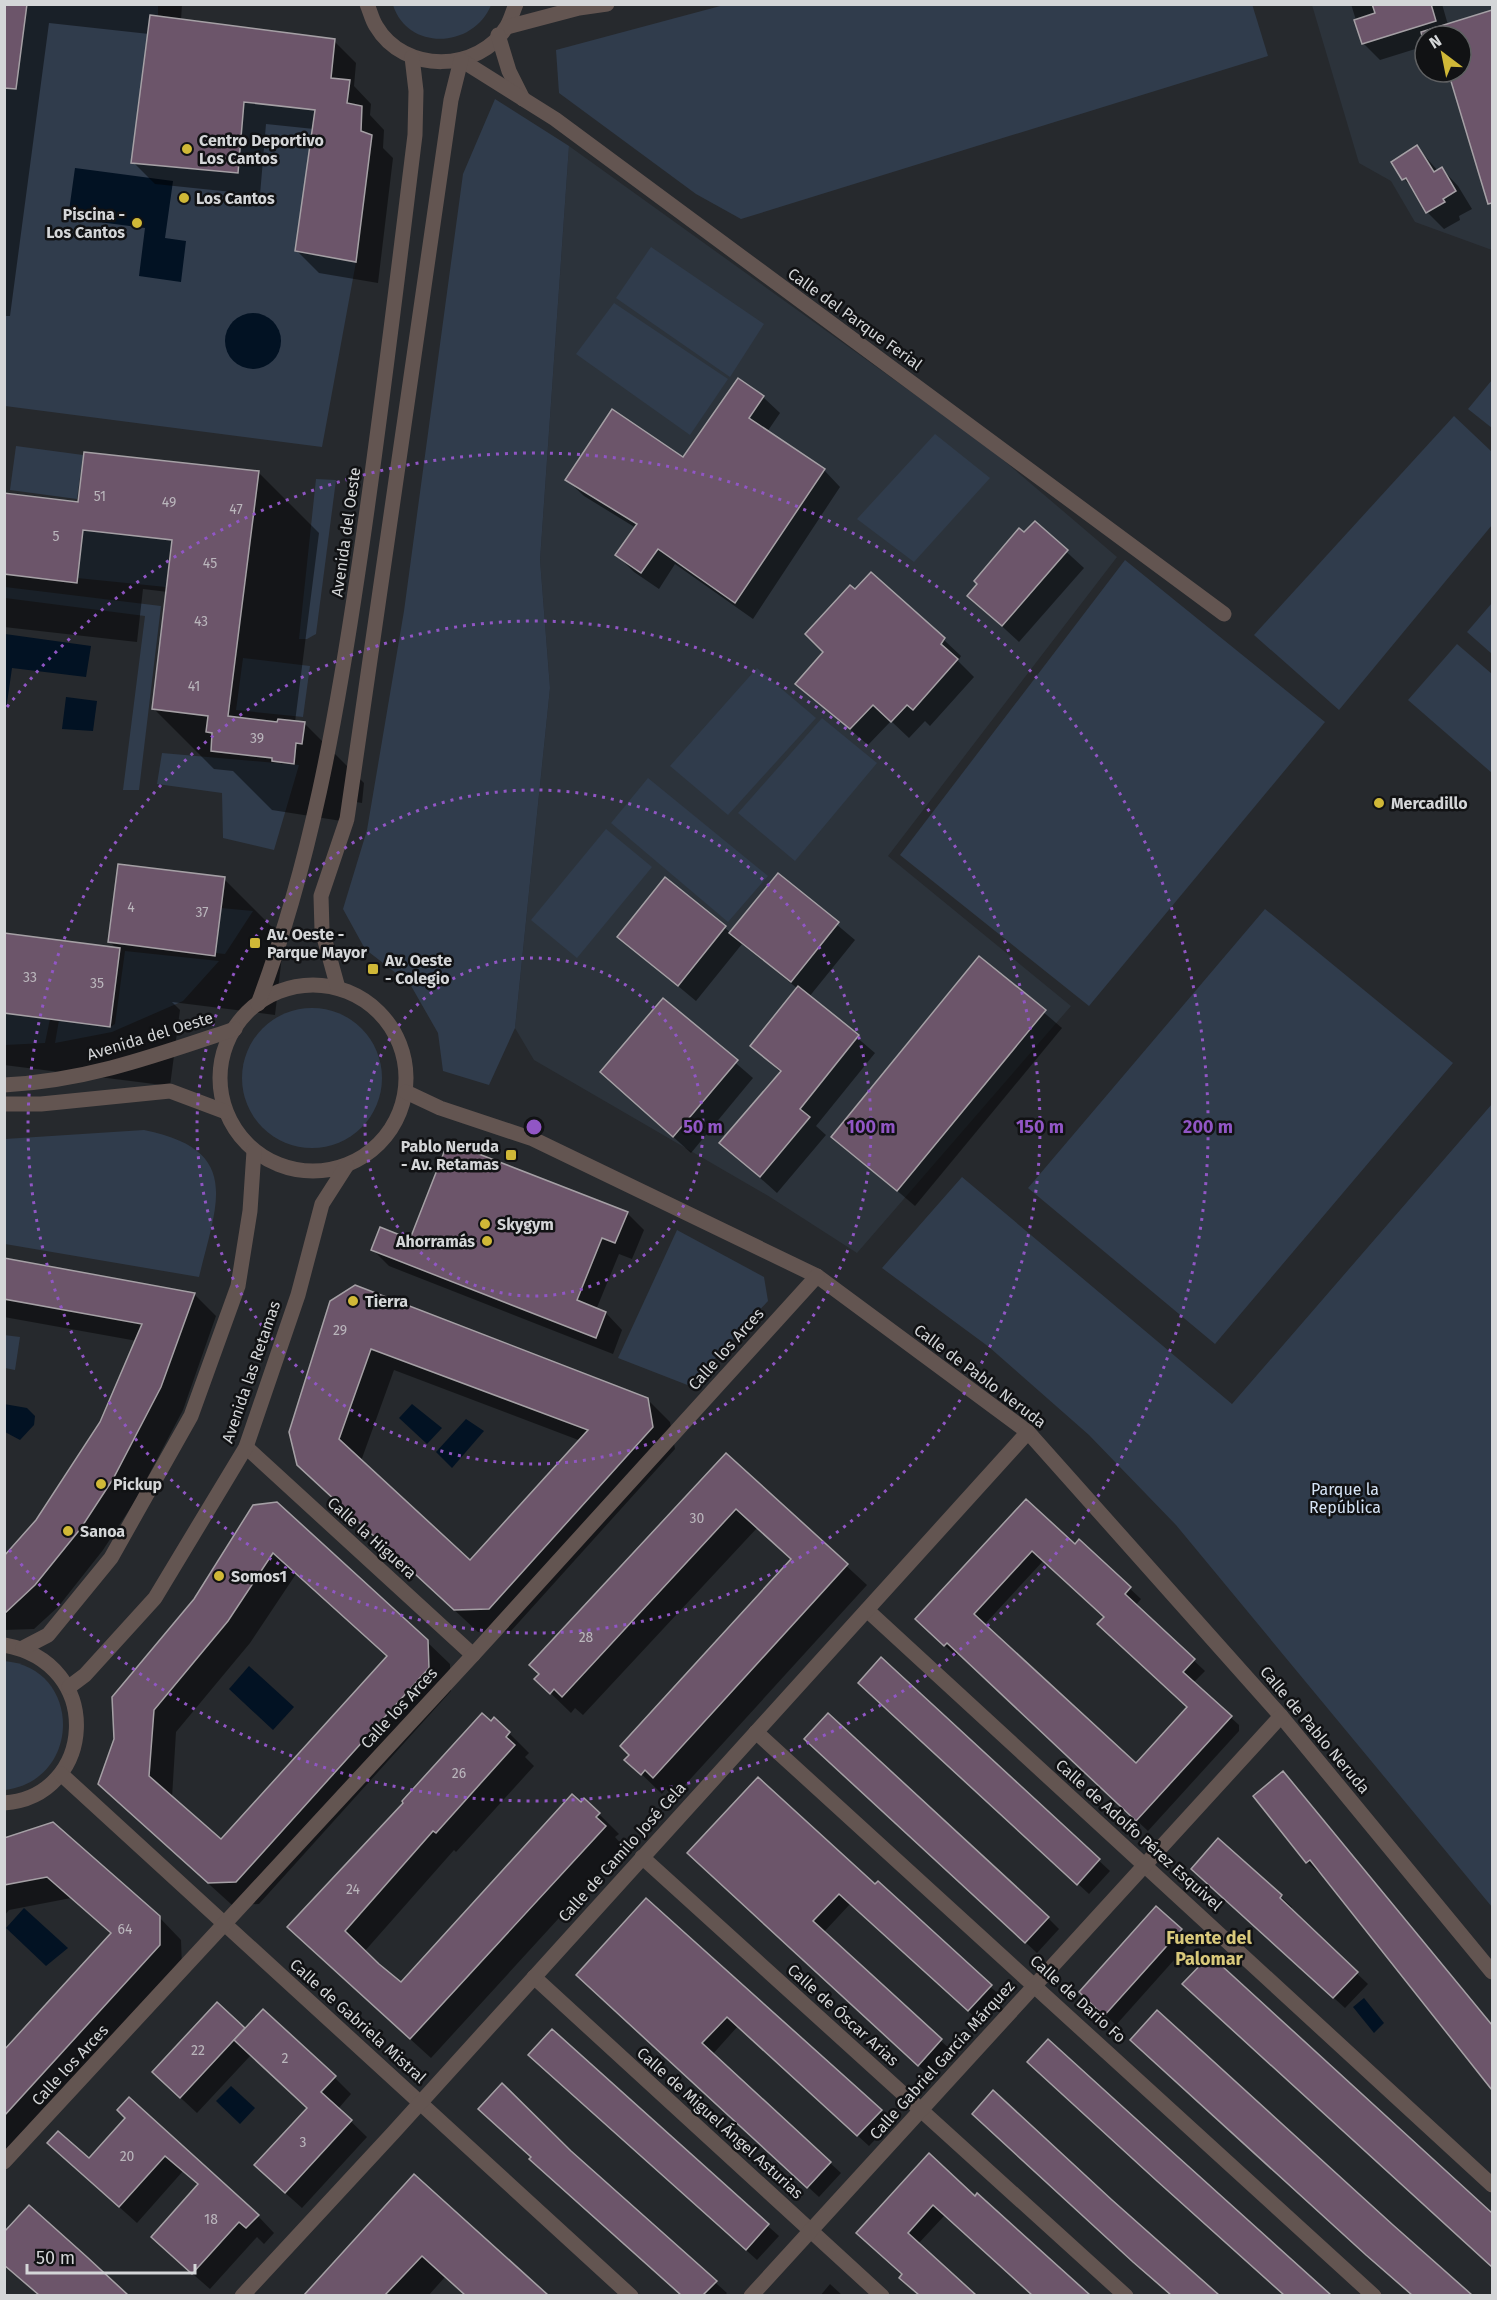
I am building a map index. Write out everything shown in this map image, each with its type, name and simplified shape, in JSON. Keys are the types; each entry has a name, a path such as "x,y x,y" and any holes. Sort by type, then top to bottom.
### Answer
{"street":[{"path":"367,4 376,26 391,44 412,57 436,63 461,60 483,50 502,31 516,4"},
{"path":"502,31 579,8 607,4"},
{"path":"502,31 509,71 523,99"},
{"name":"Avenida del Oeste","path":"258,1004 281,940 316,818 345,660 373,474 415,135 416,91 412,57"},
{"path":"338,988 322,930 321,896 347,819 451,100 461,60"},
{"name":"Calle del Parque Ferial","path":"461,60 523,99 1224,614"},
{"path":"310,985 338,988 361,998 383,1016 398,1040 406,1065 406,1092 395,1123 375,1148 347,1165 323,1171 299,1171 275,1164 254,1151 234,1127 226,1112 220,1084 223,1055 235,1029 258,1004 283,991 310,985"},
{"name":"Avenida del Oeste","path":"4,1085 46,1083 126,1066 235,1029"},
{"path":"4,1104 41,1104 170,1091 226,1112"},
{"name":"Calle de Pablo Neruda","path":"406,1092 440,1108 533,1139 817,1276 1028,1432 1281,1716 1492,1972"},
{"path":"23,1648 48,1635 111,1558 190,1416 238,1286 250,1211 254,1151"},
{"name":"Avenida las Retamas","path":"69,1687 85,1675 155,1598 246,1448 298,1295 322,1204 347,1165"},
{"name":"Calle los Arces","path":"4,2162 473,1655 817,1276"},
{"name":"Calle de Camilo José Cela","path":"242,2295 1028,1432"},
{"name":"Calle la Higuera","path":"246,1448 473,1655"},
{"name":"Calle de Adolfo Pérez Esquivel","path":"867,1610 1492,2185"},
{"path":"4,1645 23,1648 50,1663 69,1687 78,1716 75,1747 61,1774 41,1792 16,1802 4,1803"},
{"name":"Calle Gabriel García Márquez","path":"751,2295 1281,1716"},
{"name":"Calle de Dario Fo","path":"756,1732 1036,1984 1374,2295"},
{"name":"Calle de Gabriela Mistral","path":"61,1774 631,2295"},
{"name":"Calle de Óscar Arias","path":"642,1857 1125,2295"},
{"name":"Calle de Miguel Ángel Asturias","path":"534,1977 882,2295"}],"shaded area":[{"path":"1312,5 1492,5 1492,250 1415,222 1391,181 1359,163"},
{"path":"569,146 988,447 1117,557 888,856 1071,1006 857,1253 770,1197 534,1060 515,1028 550,688 540,560"},
{"name":"Piscina - Los Cantos","path":"75,168 173,181 165,238 186,241 181,282 139,276 145,228 68,218"},
{"path":"247,313 259,313 269,317 277,325 281,341 277,357 269,365 259,369 247,369 237,365 229,357 225,347 225,335 229,325 237,317"},
{"path":"5,634 91,646 86,677 12,668 5,717"},
{"path":"66,697 97,701 93,731 62,729"},
{"path":"4,1404 27,1408 35,1416 34,1425 20,1440 5,1432"},
{"path":"412,1404 442,1428 427,1444 399,1418"},
{"path":"466,1419 484,1431 452,1468 436,1452"},
{"path":"249,1666 294,1707 273,1730 229,1689"},
{"path":"24,1908 68,1948 46,1966 6,1928"},
{"path":"1364,1998 1384,2023 1374,2033 1353,2007"},
{"path":"231,2086 255,2108 240,2124 216,2101"}],"green space":[{"path":"393,4 491,5 483,19 471,30 441,39 426,37 412,31 401,20"},
{"path":"1252,4 1268,56 741,219 696,194 559,93 556,50 724,5"},
{"name":"Los Cantos","path":"5,5 158,5 158,16 335,39 331,78 350,80 347,103 362,106 361,131 372,135 356,262 322,447 5,406"},
{"path":"495,99 569,146 540,560 550,688 515,1028 489,1085 443,1071 438,1033 410,984 365,949 343,909 367,830 404,611 463,174"},
{"path":"651,247 764,324 730,377 616,298"},
{"path":"614,303 728,379 690,435 576,354"},
{"path":"1492,380 1492,428 1468,409"},
{"path":"1454,416 1492,452 1492,525 1339,710 1254,635"},
{"path":"935,434 990,478 914,562 857,519"},
{"path":"16,446 83,455 77,499 10,490"},
{"path":"316,479 336,480 316,634 307,639 299,639"},
{"path":"76,529 172,535 166,587 77,578"},
{"path":"1125,560 1325,722 1089,1006 900,855"},
{"path":"5,587 161,606 139,790 123,790 145,616 5,598"},
{"path":"1492,603 1492,654 1467,632"},
{"path":"1457,644 1492,674 1492,773 1408,700"},
{"path":"243,658 310,666 303,717 236,710"},
{"path":"757,668 816,718 728,815 670,766"},
{"path":"822,718 877,763 795,861 738,813"},
{"path":"162,753 299,765 274,850 223,838 222,793 157,784"},
{"path":"648,778 768,876 728,922 611,823"},
{"path":"606,829 652,867 577,958 531,920"},
{"path":"221,908 253,911 225,954 215,953"},
{"path":"1265,909 1453,1063 1215,1344 1028,1188"},
{"path":"125,951 219,961 183,1001 112,1032 55,1043 59,1020 110,1027 115,1024"},
{"path":"312,1008 339,1014 351,1020 361,1029 370,1039 376,1051 382,1078 376,1105 370,1117 361,1127 351,1136 339,1142 312,1148 285,1142 273,1136 263,1127 254,1117 248,1105 242,1078 248,1051 254,1039 263,1029 273,1020 285,1014"},
{"path":"5,1013 50,1019 45,1043 5,1045"},
{"name":"Parque la República","path":"1492,1104 1492,1907 1176,1525 1089,1435 989,1347 882,1268 962,1177 1232,1404"},
{"path":"144,1130 176,1139 197,1151 210,1166 215,1183 216,1203 199,1277 5,1244 5,1139"},
{"path":"677,1230 764,1277 768,1301 690,1386 618,1358"},
{"path":"4,1335 20,1337 15,1370 5,1368"},
{"path":"4,1661 30,1668 48,1682 59,1702 63,1724 60,1746 49,1766 31,1782 5,1790"}],"building":[{"path":"4,4 27,4 16,89 4,88"},
{"path":"1372,4 1431,4 1436,21 1413,24 1413,28 1362,44 1354,20 1375,13"},
{"path":"1492,10 1492,203 1488,204 1452,84 1473,84 1473,24 1447,24"},
{"name":"Centro Deportivo Los Cantos","path":"150,15 335,39 331,78 350,80 347,103 362,106 361,131 372,135 356,262 295,251 315,110 244,102 238,173 131,163"},
{"path":"1417,145 1434,172 1442,167 1456,191 1443,199 1445,202 1426,213 1406,178 1402,180 1391,162"},
{"path":"738,378 764,396 749,418 825,469 735,603 658,549 641,573 615,555 637,524 565,480 612,409 683,457"},
{"path":"84,452 259,471 228,716 277,722 278,719 305,722 302,744 296,743 294,764 272,761 272,758 211,751 212,733 206,732 208,716 152,709 172,540 83,530 77,583 4,574 4,493 78,502"},
{"path":"1035,521 1068,550 1002,626 967,596 977,584 974,581 1019,528 1024,532"},
{"path":"871,572 945,638 941,644 958,659 913,710 907,705 891,722 873,705 850,729 795,684 823,652 805,634 850,585 855,589"},
{"path":"118,864 225,877 215,956 108,942"},
{"path":"778,873 839,922 791,982 729,933"},
{"path":"665,877 726,926 678,986 617,937"},
{"path":"4,933 120,948 110,1027 4,1013"},
{"path":"979,956 1046,1010 897,1191 831,1137"},
{"path":"798,986 859,1035 800,1109 810,1117 760,1177 719,1143 781,1071 750,1046"},
{"path":"663,998 738,1060 673,1137 600,1072"},
{"name":"Ahorramás","path":"448,1142 628,1212 615,1243 602,1238 577,1300 606,1312 596,1338 371,1250 380,1227 410,1239"},
{"path":"4,1258 195,1293 161,1387 113,1479 81,1528 35,1585 4,1614 4,1556 36,1520 100,1422 142,1324 4,1299"},
{"path":"355,1285 648,1398 653,1427 489,1609 454,1610 297,1465 289,1432 330,1301","holes":["371,1349 588,1430 470,1560 339,1439"]},
{"path":"726,1453 848,1564 653,1778 645,1770 641,1775 624,1760 629,1755 620,1746 791,1559 736,1509 562,1697 554,1689 550,1694 534,1679 539,1674 529,1665"},
{"path":"1026,1499 1075,1544 1079,1539 1131,1587 1125,1594 1195,1659 1183,1672 1232,1716 1136,1821 947,1643 944,1646 915,1619","holes":["1032,1551 1104,1617 1097,1624 1187,1707 1136,1763 974,1614"]},
{"path":"277,1502 428,1640 429,1668 236,1882 208,1883 98,1784 114,1739 112,1697 194,1599 253,1505","holes":["273,1553 387,1656 221,1839 149,1776 154,1710 228,1621"]},
{"path":"881,1657 1100,1859 1077,1885 858,1683"},
{"path":"482,1713 491,1721 494,1717 510,1732 506,1737 515,1745 436,1833 433,1831 345,1931 379,1964 401,1982 572,1794 581,1802 584,1798 600,1813 596,1817 606,1826 410,2039 287,1927 403,1803 402,1801"},
{"path":"828,1713 1049,1917 1025,1943 804,1739"},
{"path":"1283,1771 1492,2025 1492,2090 1310,1860 1306,1863 1253,1796"},
{"path":"758,1777 875,1884 878,1881 992,1985 968,2011 839,1894 813,1921 942,2039 918,2066 687,1853"},
{"path":"53,1822 160,1916 160,1945 4,2116 4,2050 111,1933 47,1877 4,1885 4,1838"},
{"path":"1218,1838 1282,1895 1280,1898 1358,1972 1333,1998 1191,1869"},
{"path":"646,1898 882,2110 857,2136 727,2017 702,2043 831,2162 807,2188 576,1975"},
{"path":"1156,1906 1182,1929 1104,2016 1079,1992"},
{"path":"1210,1955 1492,2213 1492,2267 1182,1984"},
{"path":"217,2002 245,2028 180,2098 152,2072"},
{"path":"263,2009 336,2076 321,2092 352,2120 285,2193 254,2165 307,2108 234,2040"},
{"path":"1157,2010 1472,2295 1412,2295 1366,2255 1130,2040"},
{"path":"552,2029 769,2224 746,2250 528,2055"},
{"path":"1048,2039 1331,2295 1284,2295 1157,2181 1027,2062"},
{"path":"502,2083 571,2151 717,2281 703,2295 681,2295 529,2159 531,2157 478,2109"},
{"path":"993,2090 1219,2295 1171,2295 1133,2262 972,2114"},
{"path":"129,2097 259,2215 246,2228 239,2222 192,2274 151,2237 198,2184 165,2156 119,2207 47,2143 58,2131 89,2158 125,2118 117,2110"},
{"path":"929,2153 975,2196 977,2193 1090,2295 1032,2295 933,2205 908,2233 976,2295 919,2295 899,2278 902,2274 856,2233"},
{"path":"414,2174 548,2295 465,2295 422,2256 385,2295 304,2295"},
{"path":"29,2205 128,2295 39,2295 4,2265 4,2232"}],"place":[{"name":"Centro Deportivo Los Cantos","path":"187,149"},
{"name":"Los Cantos","path":"184,198"},
{"name":"Piscina - Los Cantos","path":"137,223"},
{"name":"Mercadillo","path":"1379,803"},
{"name":"Av. Oeste - Parque Mayor","path":"255,943"},
{"name":"Av. Oeste - Colegio","path":"373,969"},
{"name":"Pablo Neruda - Av. Retamas","path":"511,1155"},
{"name":"Skygym","path":"485,1224"},
{"name":"Ahorramás","path":"487,1241"},
{"name":"Tierra","path":"353,1301"},
{"name":"Pickup","path":"101,1484"},
{"name":"Sanoa","path":"68,1531"},
{"name":"Somos1","path":"219,1576"}],"district":[{"name":"Fuente del Palomar","path":"1209,1948"}]}
